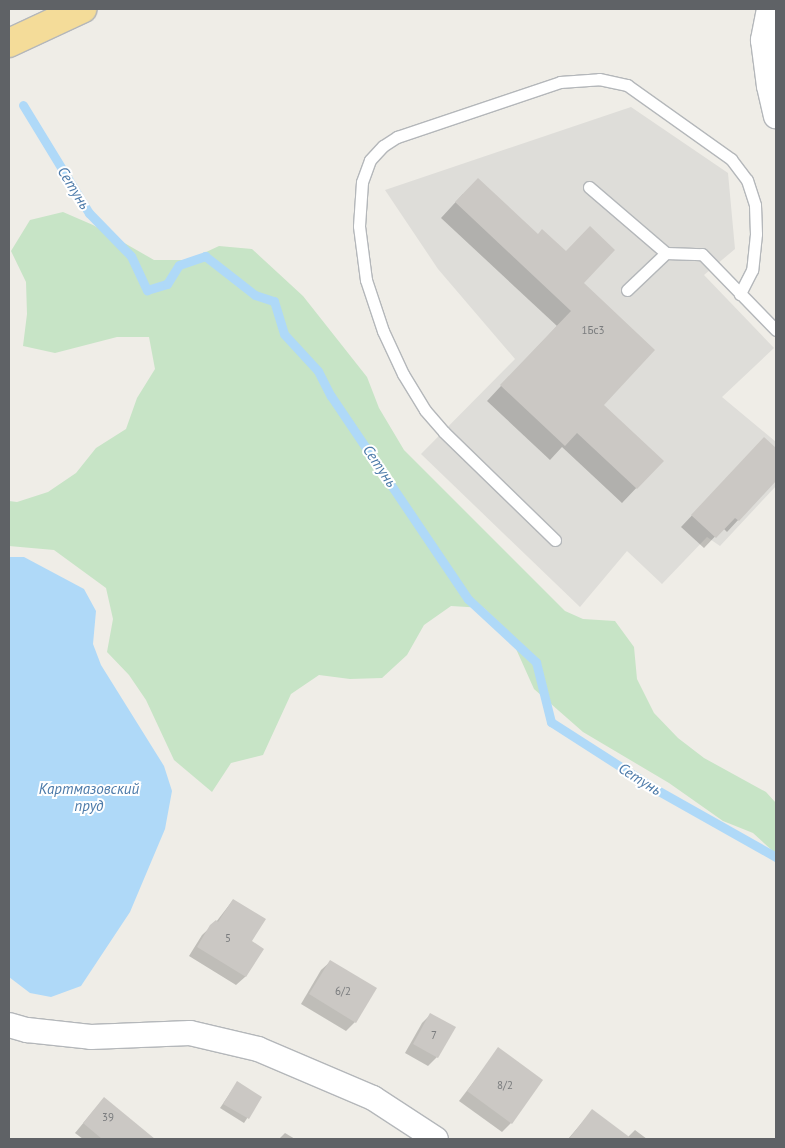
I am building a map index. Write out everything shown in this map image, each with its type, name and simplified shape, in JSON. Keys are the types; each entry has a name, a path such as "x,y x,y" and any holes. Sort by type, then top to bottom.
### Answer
{"highway":[{"path":"9,43 73,13"}],"street":[{"path":"769,9 763,40 769,86 776,116"},
{"path":"9,1025 27,1030 91,1037 190,1033 258,1049 372,1098 436,1139"}],"lane":[{"path":"556,540 444,432 425,410 403,374 383,331 366,280 359,226 362,182 370,160 383,146 396,137 560,82 599,79 627,85 731,159 747,180 755,205 756,234 752,270 740,294"},
{"path":"588,186 666,253 702,254 776,330"},
{"path":"627,290 666,253"}],"shaded area":[{"path":"631,107 728,173 735,249 704,275 774,348 722,397 776,442 776,486 720,546 707,537 662,584 627,551 580,607 421,454 515,359 438,269 385,190"}],"green space":[{"path":"63,212 93,225 154,260 189,260 219,246 252,249 303,296 367,377 379,408 404,450 565,611 583,619 615,621 634,647 637,679 654,713 678,738 704,758 766,792 776,803 776,854 753,833 723,821 669,783 583,732 534,689 508,631 484,608 451,606 424,625 407,655 382,678 350,679 319,675 291,694 263,755 231,763 212,792 174,760 146,700 129,675 107,652 113,619 106,588 54,550 9,546 9,501 17,502 48,492 76,473 96,448 126,429 137,398 155,369 149,337 117,337 55,353 23,346 27,314 26,282 11,251 30,220"}],"water":[{"name":"Картмазовский пруд","path":"9,557 24,557 84,589 96,611 93,644 101,665 164,766 172,791 165,829 130,912 81,986 51,997 30,993 9,977"}],"building":[{"path":"478,178 538,234 542,229 566,251 590,226 615,250 584,283 655,350 604,405 664,461 637,489 577,433 565,446 500,385 571,311 455,202"},
{"path":"764,437 776,448 776,481 739,521 735,518 716,538 691,515"},
{"path":"233,899 266,919 252,941 264,949 246,977 197,947 210,925 216,920 218,922"},
{"path":"330,960 377,988 356,1023 309,994"},
{"path":"430,1013 456,1027 438,1058 413,1044"},
{"path":"498,1047 543,1080 512,1124 467,1091"},
{"path":"237,1081 262,1097 249,1119 223,1104"},
{"path":"104,1097 155,1139 102,1139 83,1123"},
{"path":"592,1109 632,1139 569,1139"}],"waterway":[{"name":"Сетунь","path":"23,105 89,213 131,256 147,290 167,284 179,265 205,256 255,295 274,301 284,334 318,371 331,396 468,599 536,662 551,722 657,790 776,857"}]}
